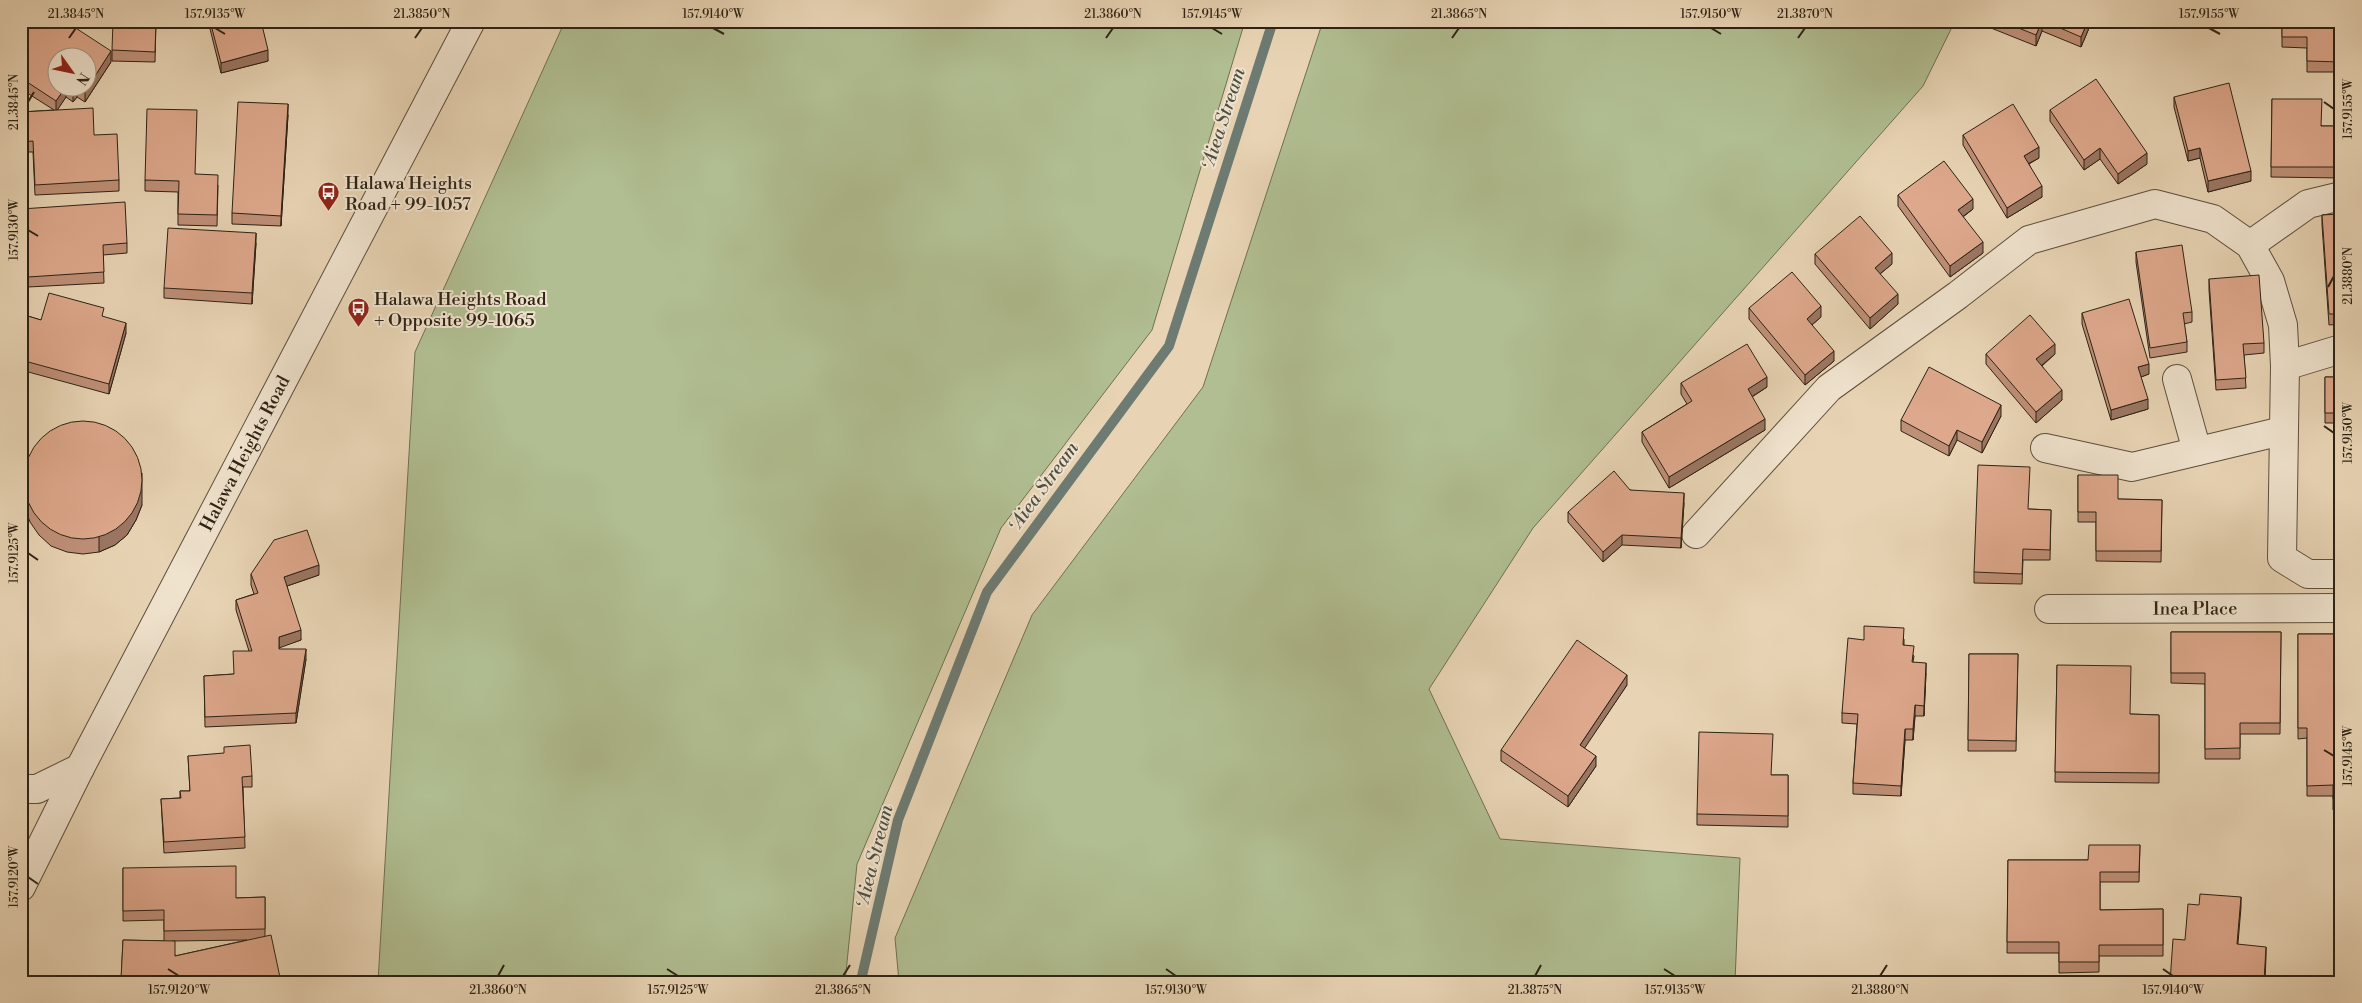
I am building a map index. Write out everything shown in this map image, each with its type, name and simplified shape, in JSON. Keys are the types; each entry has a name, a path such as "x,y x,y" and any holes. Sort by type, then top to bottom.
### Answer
{"street":[{"name":"Halawa Heights Road","path":"21,887 80,768 471,21"},
{"path":"2250,245 2308,204 2341,196"},
{"path":"1696,534 1829,388 1958,295 2029,240 2155,204 2213,219 2250,245 2270,281 2283,325 2282,558 2308,574 2341,574"},
{"path":"2284,366 2341,349"},
{"path":"2177,379 2197,451"},
{"path":"2045,448 2132,467 2282,431"},
{"name":"Inea Place","path":"2048,609 2341,608"},
{"path":"21,789 37,789 80,768"}],"green space":[{"path":"565,21 1245,21 1152,330 1001,528 857,864 845,982 378,982 415,352"},
{"path":"1323,21 1955,21 1923,86 1533,528 1429,689 1500,839 1740,858 1735,982 899,982 895,938 1032,615 1203,387"}],"building":[{"path":"21,21 65,21 111,51 98,71 98,48 48,48 48,96 21,78 21,58 26,50 21,47"},
{"path":"113,21 156,21 155,52 112,50"},
{"path":"210,21 261,21 268,50 221,63"},
{"path":"2001,21 2042,21 2036,35"},
{"path":"2044,21 2088,21 2081,37"},
{"path":"2282,21 2341,21 2341,62 2307,61 2307,37 2282,37"},
{"path":"2096,79 2147,153 2118,174 2100,148 2084,160 2050,110"},
{"path":"2229,83 2251,171 2208,181 2200,148 2188,151 2174,97"},
{"path":"2272,99 2322,99 2321,126 2341,126 2341,167 2271,167"},
{"path":"238,102 288,104 281,216 232,213"},
{"path":"2013,104 2039,147 2024,156 2042,186 2007,208 1963,135"},
{"path":"93,108 94,135 117,134 119,180 35,185 33,141 21,142 21,112"},
{"path":"147,109 197,110 195,174 218,175 217,215 178,214 179,181 145,180"},
{"path":"1944,161 1973,199 1958,210 1983,242 1950,266 1898,195"},
{"path":"125,202 127,243 103,245 104,272 28,277 26,250 21,250 21,209"},
{"path":"2341,214 2341,314 2329,314 2322,215"},
{"path":"1860,216 1892,253 1875,268 1898,294 1870,318 1815,254"},
{"path":"168,228 256,233 252,293 164,288"},
{"path":"2182,245 2192,312 2183,313 2187,342 2150,348 2136,252"},
{"path":"1792,272 1821,306 1807,319 1834,351 1805,375 1749,308"},
{"path":"2259,275 2264,343 2243,344 2246,378 2216,380 2209,279"},
{"path":"49,293 104,308 102,316 126,323 109,384 21,360 21,314 41,320"},
{"path":"2129,299 2149,364 2138,367 2148,399 2111,410 2082,313"},
{"path":"2030,315 2055,344 2036,359 2062,390 2036,412 1986,354"},
{"path":"1747,344 1767,377 1748,389 1765,419 1669,477 1642,432 1692,401 1681,383"},
{"path":"1929,367 2001,405 1982,442 1957,430 1949,446 1901,420"},
{"path":"2325,377 2341,377 2341,413 2325,413"},
{"path":"83,421 106,425 125,438 138,457 142,480 138,503 125,522 106,535 83,539 60,535 41,522 28,503 24,480 28,457 41,438 60,425"},
{"path":"1978,465 2030,467 2028,509 2051,510 2050,550 2023,549 2022,574 1974,572"},
{"path":"1614,471 1630,490 1684,493 1681,538 1622,535 1603,552 1568,512"},
{"path":"2078,475 2118,475 2118,499 2162,500 2161,551 2096,551 2096,512 2078,512"},
{"path":"307,530 319,565 284,577 301,630 279,637 279,649 306,649 296,713 205,717 204,676 234,674 233,651 252,651 236,600 258,593 251,574 274,540"},
{"path":"1864,626 1904,628 1903,645 1914,646 1912,662 1926,663 1924,706 1915,705 1913,729 1905,729 1901,786 1853,783 1858,714 1842,713 1848,638 1864,640"},
{"path":"2171,632 2281,632 2280,723 2240,723 2240,748 2205,749 2205,673 2171,673"},
{"path":"2298,634 2341,634 2341,799 2333,799 2333,785 2307,786 2307,728 2298,728"},
{"path":"1577,640 1627,675 1580,745 1596,756 1568,796 1501,750"},
{"path":"1969,654 2018,654 2016,741 1968,740"},
{"path":"2057,665 2131,666 2130,714 2159,715 2159,773 2055,772"},
{"path":"1699,732 1773,734 1771,775 1788,775 1788,816 1697,814"},
{"path":"250,745 252,776 242,777 245,837 164,842 161,799 181,798 180,791 190,791 188,756 224,753 224,747"},
{"path":"2089,845 2140,845 2139,872 2100,872 2100,910 2163,909 2163,945 2099,945 2099,962 2059,962 2059,942 2007,942 2008,860 2088,860"},
{"path":"236,866 236,898 265,897 265,929 164,931 164,910 123,911 123,868"},
{"path":"2200,894 2241,897 2237,944 2266,947 2264,982 2170,982 2173,939 2185,940 2188,904 2199,905"},
{"path":"271,935 281,982 171,982 171,980 121,979 123,940 175,941 175,956"}],"waterway":[{"name":"ʻAiea Stream","path":"863,982 862,976 898,820 987,592 1169,346 1273,21"}],"place":[{"name":"Halawa Heights Road + 99-1057","path":"329,212"},
{"name":"Halawa Heights Road + Opposite 99-1065","path":"358,328"}]}
